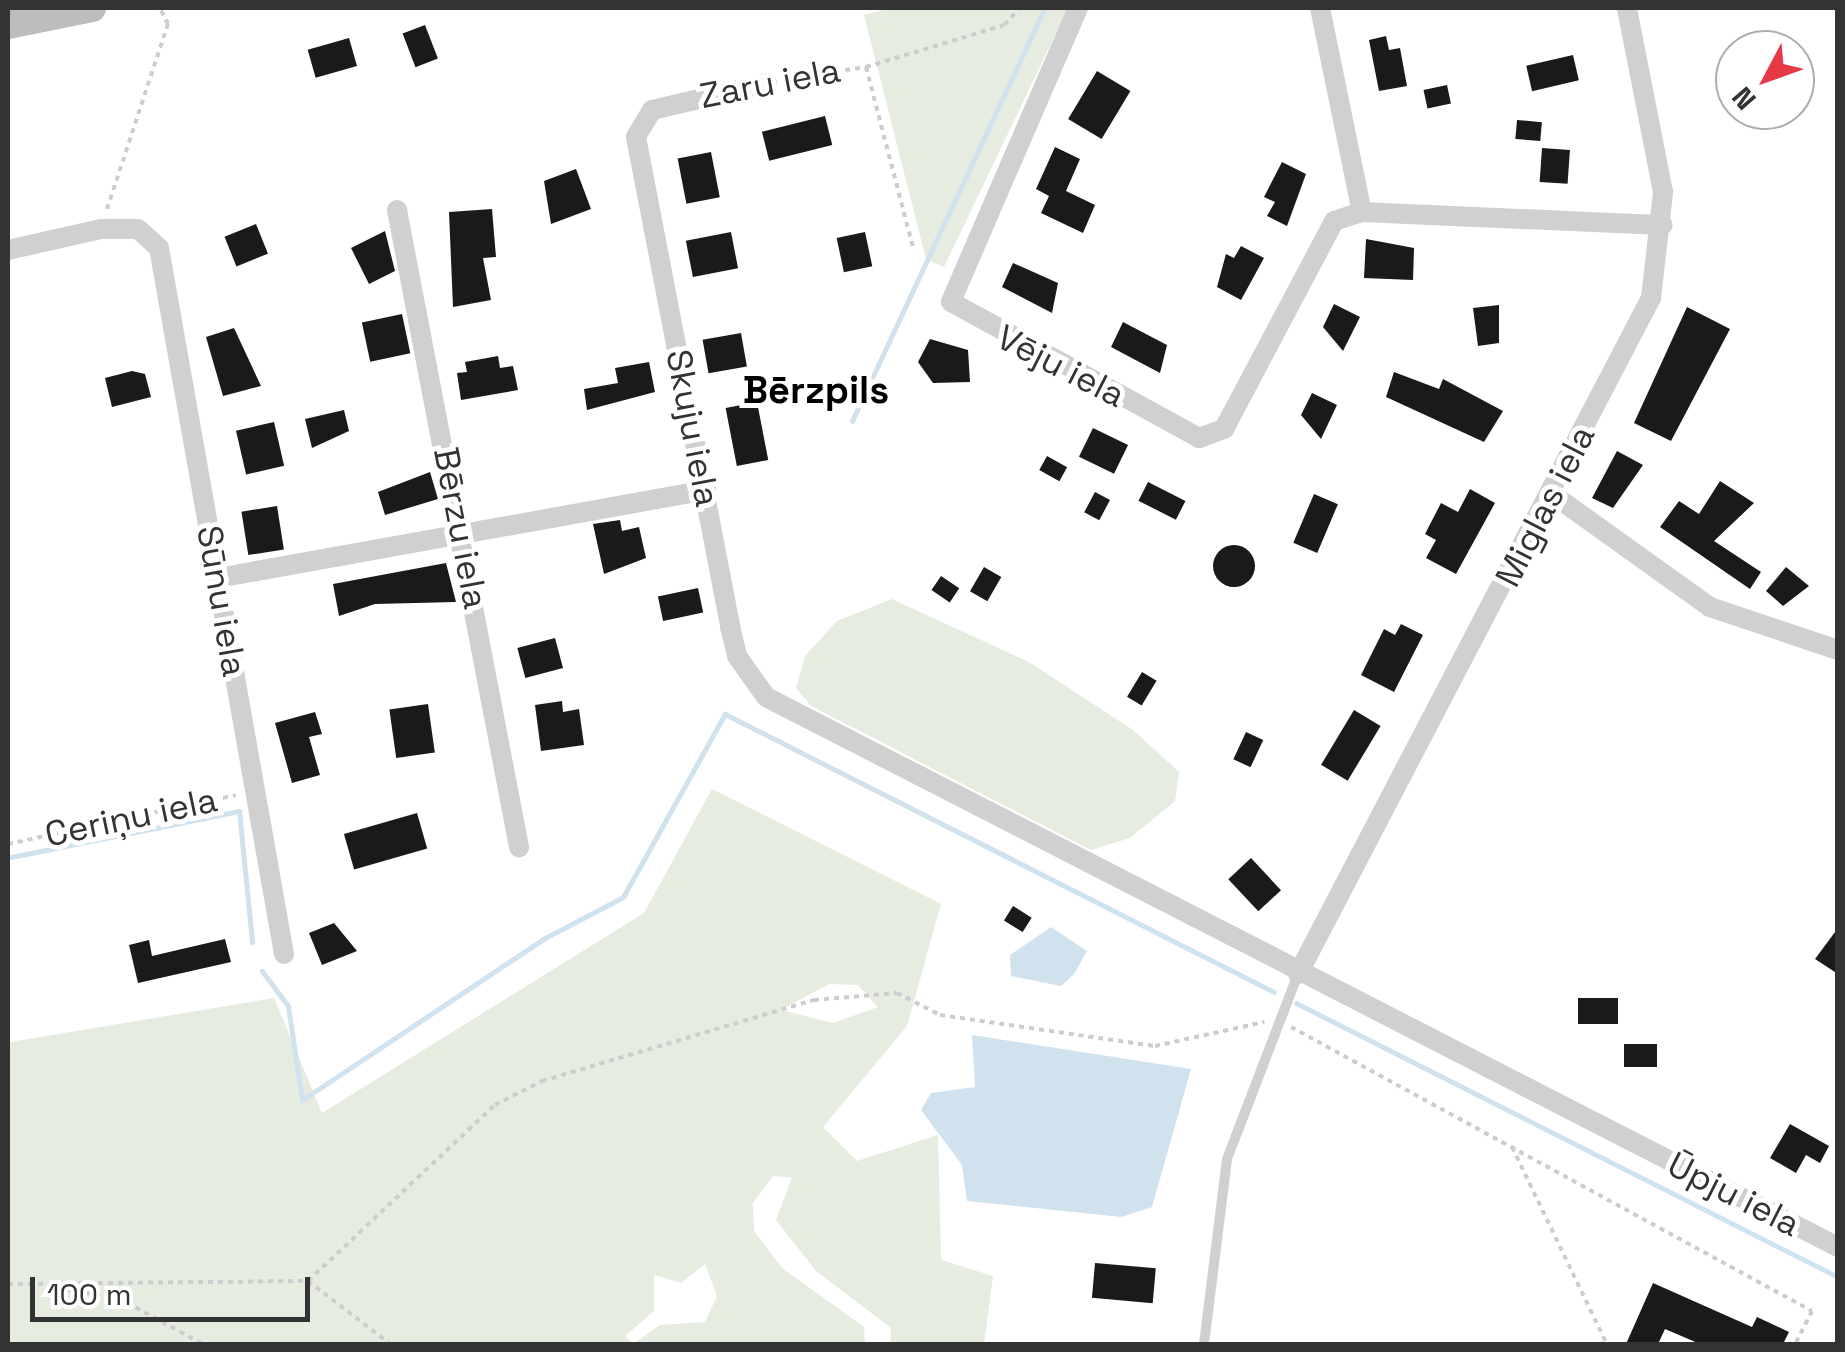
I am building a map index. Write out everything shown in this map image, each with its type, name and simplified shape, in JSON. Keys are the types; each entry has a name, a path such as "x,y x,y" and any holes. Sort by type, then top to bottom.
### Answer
{"main road":[{"path":"8,25 92,8"}],"street":[{"name":"Vēju iela","path":"1078,8 952,285 960,312 1213,438 1317,241 1334,220 1362,212"},
{"path":"1320,8 1362,212 1664,225"},
{"name":"Miglas iela","path":"1298,974 1651,298 1664,225 1627,8"},
{"name":"Zaru iela","path":"638,152 638,122 652,110 766,82"},
{"name":"Skuju iela","path":"638,152 737,656 766,697"},
{"name":"Bērzu iela","path":"398,210 463,531 519,847"},
{"name":"Sūnu iela","path":"102,230 138,230 160,248 284,954"},
{"path":"8,250 102,230"},
{"path":"218,578 706,490"},
{"path":"1552,494 1710,607 1838,650"},
{"name":"Ūpju iela","path":"766,697 1298,974 1838,1248"}],"lane":[{"path":"1204,1344 1227,1159 1276,1018 1298,974"}],"path":[{"path":"102,230 158,35 168,24 160,8"},
{"path":"866,67 1004,26 1020,8"},
{"name":"Zaru iela","path":"766,82 866,67 914,251"},
{"name":"Ceriņu iela","path":"8,844 255,792"},
{"path":"308,1282 495,1106 542,1082 814,1000 897,992 940,1014 1155,1046 1206,1042 1276,1018 1812,1311 1794,1344"},
{"path":"1512,1147 1606,1344"},
{"path":"57,1289 308,1282 390,1344"},
{"path":"8,1284 118,1298 203,1344"}],"shaded area":[{"path":"889,8 1068,8 944,267 926,259 864,15"},
{"path":"892,599 1029,662 1133,730 1179,772 1175,801 1130,838 1091,850 811,706 796,688 805,656 837,621"},
{"path":"712,789 941,904 907,1026 823,1127 857,1161 938,1135 941,1260 993,1276 984,1344 890,1344 891,1328 816,1271 776,1220 792,1178 773,1176 753,1203 754,1231 782,1268 864,1327 865,1344 633,1344 8,1344 8,1027 10,1042 274,998 322,1113 644,913","holes":["829,984 858,985 878,1007 833,1023 781,1010","705,1264 717,1296 705,1322 660,1325 633,1344 625,1336 654,1311 654,1275 681,1283"]}],"water":[{"path":"1051,927 1087,951 1074,974 1061,986 1011,976 1010,955"},
{"path":"972,1035 1191,1069 1152,1207 1121,1217 967,1201 962,1165 921,1110 931,1093 975,1087"}],"building":[{"path":"425,25 438,59 415,67 403,34"},
{"path":"1386,36 1389,50 1400,48 1407,86 1379,91 1369,40"},
{"path":"349,38 357,66 316,78 308,50"},
{"path":"1573,55 1579,80 1532,91 1526,66"},
{"path":"1097,71 1130,91 1102,139 1068,119"},
{"path":"1447,85 1451,104 1427,109 1424,90"},
{"path":"825,116 832,145 769,161 762,132"},
{"path":"1517,120 1542,122 1540,141 1515,139"},
{"path":"1055,147 1080,159 1066,191 1095,205 1083,233 1041,213 1049,196 1036,189"},
{"path":"1542,148 1570,150 1568,184 1540,182"},
{"path":"711,152 720,197 686,204 678,158"},
{"path":"1282,162 1306,174 1287,226 1267,216 1275,202 1264,197"},
{"path":"576,169 591,209 551,224 544,181"},
{"path":"492,209 496,257 483,258 491,300 453,307 449,212"},
{"path":"256,224 268,254 236,266 224,237"},
{"path":"385,231 395,271 369,284 351,248"},
{"path":"731,232 738,268 693,277 686,241"},
{"path":"865,232 872,266 844,272 837,238"},
{"path":"1366,239 1414,248 1413,280 1364,278"},
{"path":"1241,246 1264,258 1241,300 1217,287 1226,254 1234,258"},
{"path":"1013,263 1058,283 1052,313 1002,287"},
{"path":"1334,304 1360,317 1343,351 1323,327"},
{"path":"1499,305 1499,343 1478,346 1473,308"},
{"path":"1687,307 1730,329 1671,441 1634,423"},
{"path":"402,314 410,353 370,362 362,323"},
{"path":"1123,322 1167,345 1160,373 1111,347"},
{"path":"234,328 261,386 223,396 206,337"},
{"path":"741,333 747,366 708,373 703,340"},
{"path":"930,339 968,350 970,382 933,383 918,362"},
{"path":"498,356 500,368 513,366 518,390 461,400 457,373 467,372 465,362"},
{"path":"649,362 655,392 587,410 584,389 618,383 615,368"},
{"path":"132,371 145,374 151,397 112,407 105,378"},
{"path":"1394,372 1439,389 1443,379 1503,411 1484,442 1386,397"},
{"path":"1312,393 1337,405 1321,439 1301,415"},
{"path":"757,402 768,460 737,466 726,408"},
{"path":"344,410 349,431 312,448 305,419"},
{"path":"274,422 284,466 246,475 236,431"},
{"path":"1093,428 1128,445 1114,474 1079,457"},
{"path":"1617,451 1643,465 1613,508 1592,498"},
{"path":"1047,456 1067,467 1059,481 1039,470"},
{"path":"430,472 438,499 385,515 378,492"},
{"path":"1720,481 1754,503 1714,541 1761,572 1750,589 1660,527 1679,501 1699,514"},
{"path":"1148,482 1185,501 1176,520 1138,501"},
{"path":"1470,489 1495,503 1456,574 1426,558 1436,540 1425,534 1441,503 1458,512"},
{"path":"1095,492 1110,500 1099,520 1084,512"},
{"path":"1314,494 1338,504 1317,553 1293,543"},
{"path":"277,506 284,549 248,555 241,512"},
{"path":"620,520 622,531 639,527 646,558 604,574 593,524"},
{"path":"1234,545 1249,551 1255,566 1249,581 1234,587 1219,581 1213,566 1219,551"},
{"path":"446,563 456,602 375,604 339,616 333,584"},
{"path":"984,567 1001,577 987,601 970,591"},
{"path":"1786,567 1809,586 1783,606 1766,591"},
{"path":"941,576 959,588 950,602 931,590"},
{"path":"698,588 703,612 663,621 658,597"},
{"path":"1401,624 1423,635 1394,692 1361,675 1384,629 1395,635"},
{"path":"555,638 563,668 525,678 517,648"},
{"path":"1142,672 1157,681 1142,706 1127,697"},
{"path":"562,701 563,712 579,709 584,745 541,751 535,705"},
{"path":"428,704 435,753 396,758 389,709"},
{"path":"1354,710 1381,726 1348,781 1321,765"},
{"path":"315,712 322,734 309,737 320,775 292,783 275,723"},
{"path":"1246,732 1263,740 1251,767 1233,759"},
{"path":"417,813 427,849 354,870 344,834"},
{"path":"1251,858 1281,890 1258,911 1228,879"},
{"path":"1013,906 1032,918 1023,932 1004,920"},
{"path":"334,923 357,951 322,965 309,933"},
{"path":"1838,928 1838,974 1815,959"},
{"path":"225,939 231,962 138,983 129,945 149,940 152,956"},
{"path":"1578,998 1618,998 1618,1024 1578,1024"},
{"path":"1624,1044 1657,1044 1657,1067 1624,1067"},
{"path":"1790,1124 1829,1146 1820,1163 1806,1155 1796,1173 1770,1158"},
{"path":"1095,1263 1156,1268 1153,1303 1092,1298"},
{"path":"1653,1283 1752,1327 1757,1317 1789,1332 1783,1344 1700,1344 1665,1329 1658,1344 1626,1344"}],"waterway":[{"path":"852,421 1045,8"},
{"path":"262,971 288,1006 302,1100 543,939 623,897 725,714 1274,992"},
{"path":"11,857 239,811 252,942"},
{"path":"1296,1003 1838,1277"}],"district":[{"name":"Bērzpils","path":"816,391"}]}
